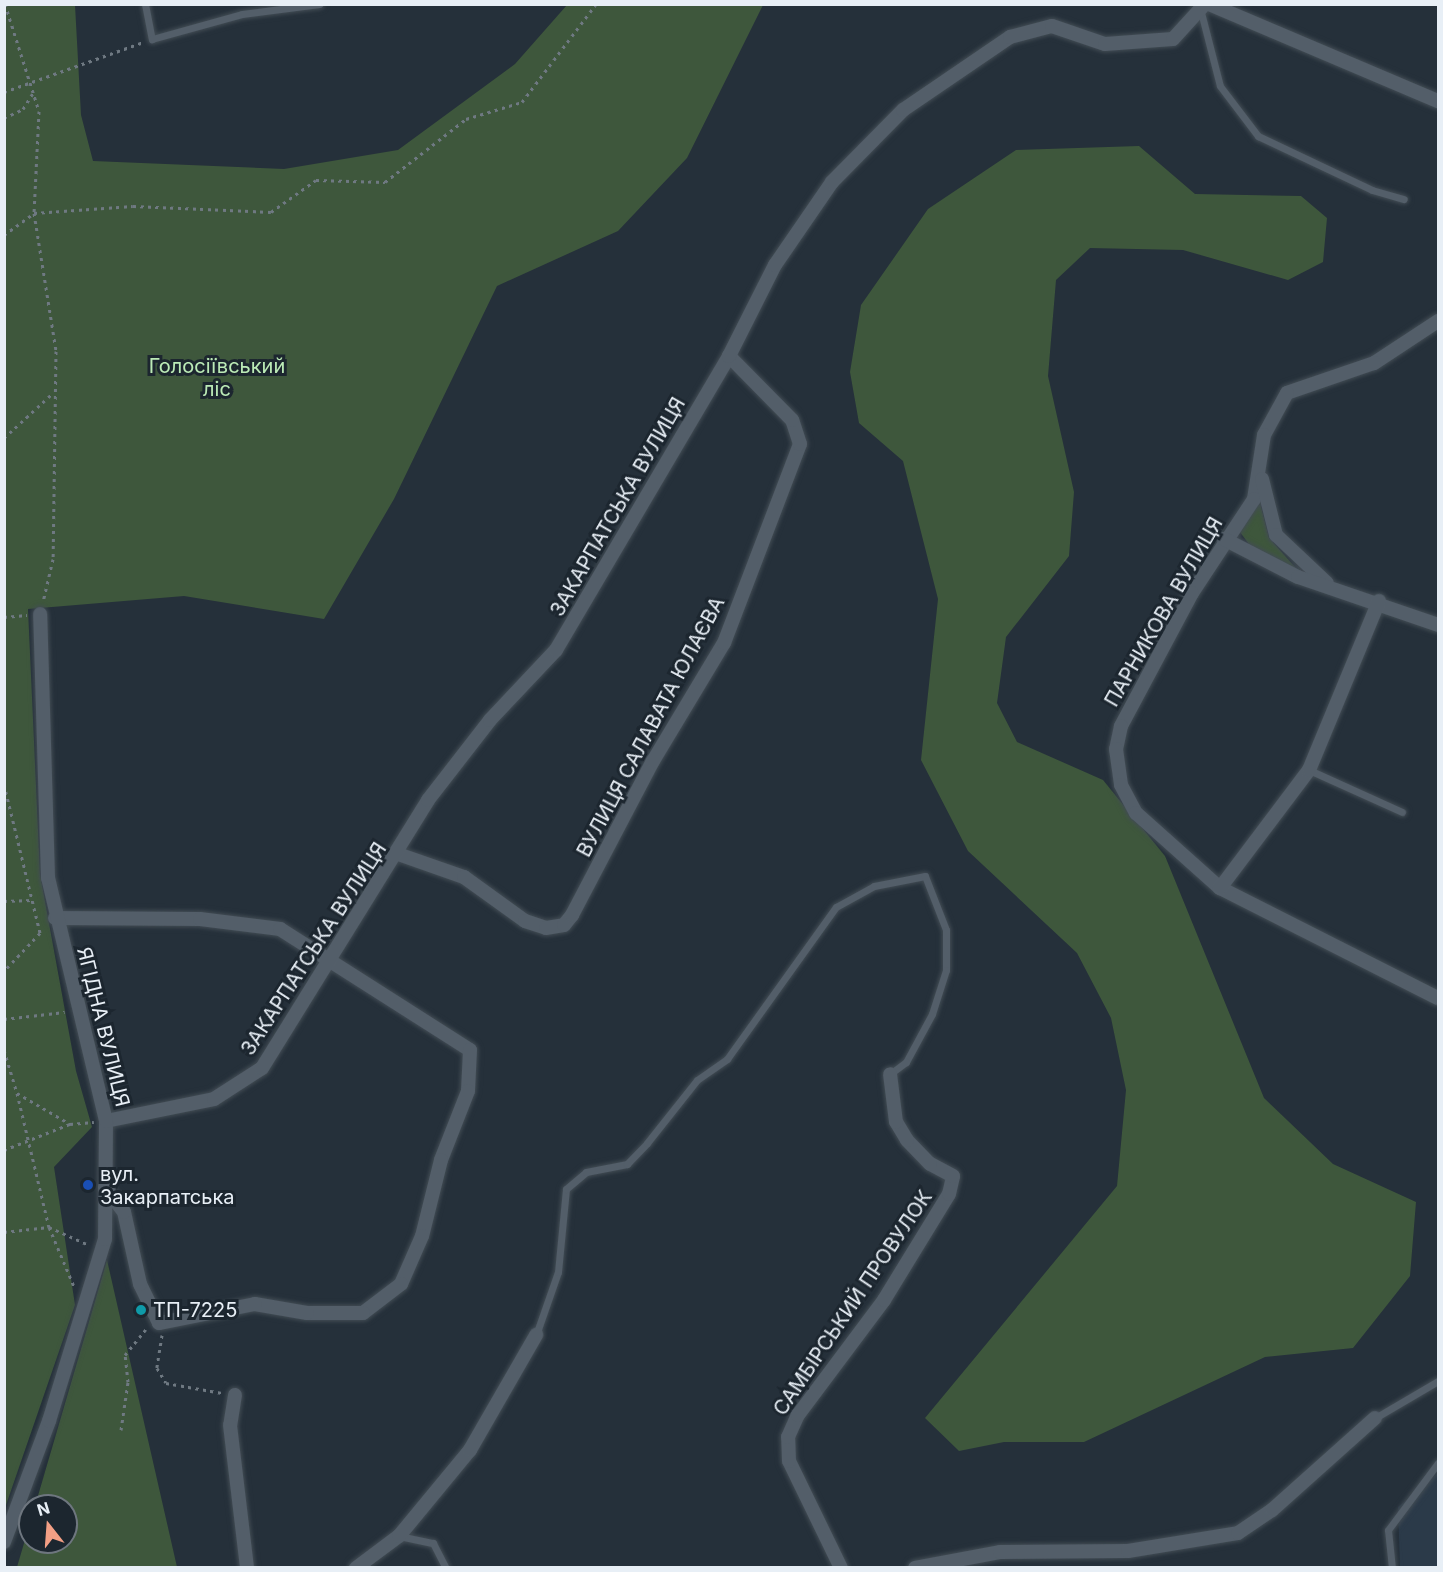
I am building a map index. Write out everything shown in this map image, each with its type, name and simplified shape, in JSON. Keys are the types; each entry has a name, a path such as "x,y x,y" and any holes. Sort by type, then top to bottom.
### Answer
{"street":[{"path":"1205,7 1438,101"},
{"name":"ЗАКАРПАТСЬКА ВУЛИЦЯ","path":"106,1121 214,1099 251,1079 286,1032 328,955 398,854 428,800 483,729 556,650 729,356 775,266 832,182 903,110 1030,28 1052,26 1088,40 1132,45 1173,39 1205,7"},
{"name":"ПАРНИКОВА ВУЛИЦЯ","path":"1438,321 1374,363 1287,393 1264,435 1261,471 1254,499 1224,539 1139,691 1116,749 1121,785 1136,813 1220,888 1438,999"},
{"name":"ВУЛИЦЯ САЛАВАТА ЮЛАЄВА","path":"398,854 464,877 525,921 546,928 564,925 572,915 653,761 724,643 801,444 792,420 729,356"},
{"path":"1261,471 1276,535 1328,583"},
{"path":"1224,539 1298,577 1328,583 1438,625"},
{"path":"1220,888 1309,770 1379,601"},
{"name":"ЯГІДНА ВУЛИЦЯ","path":"4,1542 49,1421 99,1249 105,1239 106,1121 84,1017 55,918 48,878 40,614"},
{"path":"55,918 200,919 280,928 328,955 470,1050 468,1091 441,1160 422,1236 401,1284 363,1313 307,1313 255,1304 159,1323 150,1314 124,1212 105,1188"},
{"name":"САМБІРСЬКИЙ ПРОВУЛОК","path":"842,1568 789,1461 788,1437 798,1415 884,1300 949,1194 953,1176 930,1164 907,1140 896,1122 890,1074"},
{"path":"356,1568 399,1536 484,1431 537,1335"},
{"path":"235,1395 230,1425 247,1568"},
{"path":"915,1568 1000,1552 1128,1551 1238,1533 1272,1510 1375,1418"}],"lane":[{"path":"145,4 152,39 242,14 318,4"},
{"path":"1205,7 1220,86 1258,136 1372,190 1404,199"},
{"path":"1309,770 1402,812"},
{"path":"537,1335 558,1272 566,1189 586,1172 627,1164 647,1143 697,1080 727,1059 836,907 874,886 925,876 946,930 946,970 932,1014 906,1062 890,1074"},
{"path":"1375,1418 1438,1381"},
{"path":"1392,1568 1389,1530 1438,1463"},
{"path":"399,1536 433,1543 446,1568"}],"path":[{"path":"4,617 40,614 52,559 53,393 56,351 34,213 39,111 5,4"},
{"path":"4,235 34,213 133,206 271,212 316,180 385,182 466,119 522,102 597,4"},
{"path":"4,92 28,80 152,39"},
{"path":"4,118 23,109 33,93"},
{"path":"4,438 53,393"},
{"path":"4,784 40,933 4,971"},
{"path":"4,901 32,900"},
{"path":"4,1019 67,1012 84,1017"},
{"path":"4,1050 29,1141 49,1227 82,1306"},
{"path":"16,1093 70,1124"},
{"path":"4,1150 70,1124 106,1121"},
{"path":"4,1232 49,1227 99,1249"},
{"path":"121,1430 128,1382 125,1355 145,1331 150,1314"},
{"path":"164,1342 157,1368 166,1383 235,1395"}],"shaded area":[{"path":"1438,1473 1438,1567 1400,1567 1398,1507"}],"green space":[{"name":"Голосіївський ліс","path":"5,5 75,5 81,115 93,161 284,169 398,150 515,64 567,5 763,5 687,158 618,231 497,286 394,499 324,619 184,596 28,609 40,874 76,1071 92,1127 54,1167 75,1305 5,1508"},
{"path":"1139,146 1195,194 1301,196 1327,218 1323,262 1288,280 1183,250 1090,248 1056,280 1048,376 1074,492 1069,556 1006,637 997,703 1017,742 1103,780 1165,856 1264,1098 1333,1164 1416,1202 1410,1276 1353,1348 1265,1357 1084,1442 1004,1442 959,1451 925,1418 1117,1186 1126,1090 1111,1018 1077,953 968,851 921,760 938,599 903,461 859,423 850,372 861,305 928,209 1016,150"},
{"path":"1258,495 1269,538 1302,575 1254,551 1237,528"},
{"path":"107,1260 177,1567 17,1567 21,1554 78,1554 78,1494 39,1494"}],"place":[{"name":"вул. Закарпатська","path":"88,1185"},
{"name":"ТП-7225","path":"141,1310"}]}
